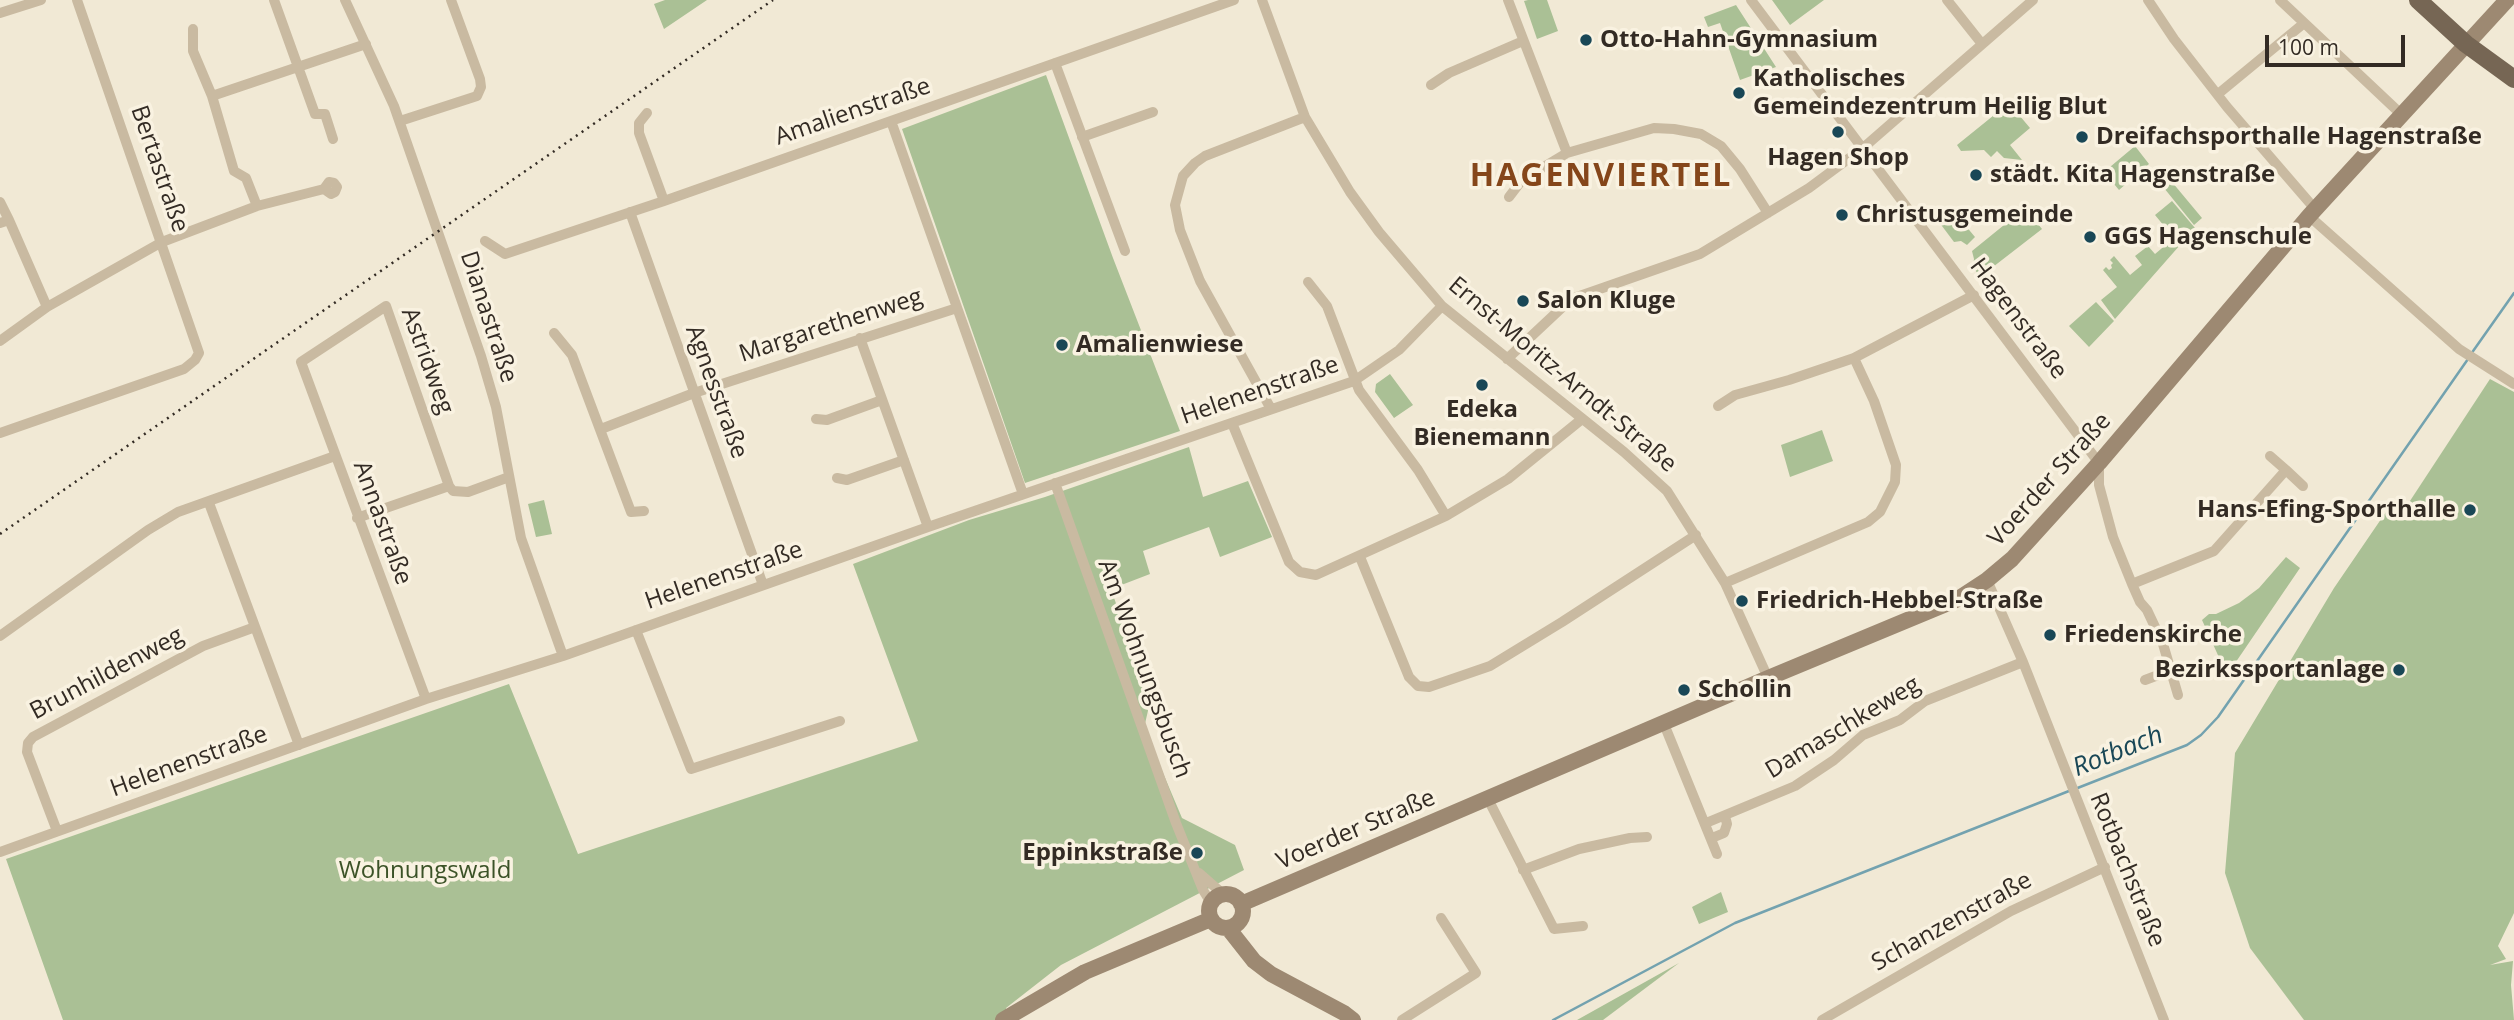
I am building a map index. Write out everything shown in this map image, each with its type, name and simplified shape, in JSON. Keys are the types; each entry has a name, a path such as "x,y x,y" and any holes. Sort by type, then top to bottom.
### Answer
{"main road":[{"path":"2418,0 2466,44 2514,79"},
{"name":"Voerder Straße","path":"1241,904 1958,599 1987,580 2012,559 2312,213 2507,0"},
{"path":"1003,1020 1085,972 1233,896 1241,904 1242,913 1233,924 1218,926 1210,910"},
{"path":"1233,924 1254,961 1271,974 1353,1020"}],"street":[{"path":"5,7 41,0"},
{"name":"Bertastraße","path":"0,433 184,369 195,360 199,352 77,0"},
{"path":"274,0 315,114 325,114 334,139"},
{"name":"Dianastraße","path":"345,0 400,121 481,356 496,407 521,538 563,656"},
{"path":"400,121 477,96 481,87 451,0"},
{"name":"Amalienstraße","path":"485,241 505,254 664,201 1234,0"},
{"name":"Ernst-Moritz-Arndt-Straße","path":"1262,0 1305,117 1350,192 1379,232 1442,306 1624,452 1667,491 1725,583 1768,678"},
{"path":"1508,0 1567,153"},
{"name":"Hagenstraße","path":"1751,0 2098,463"},
{"path":"1947,0 1982,44"},
{"path":"1507,359 1571,299 1700,254 1809,188 1863,148 2033,0"},
{"path":"2148,0 2174,39 2312,213 2461,351 2514,384"},
{"path":"2280,0 2402,115"},
{"path":"2218,94 2303,24"},
{"path":"193,29 193,51 212,96 234,171 246,178 257,206"},
{"path":"1431,85 1449,73 1523,41"},
{"path":"212,96 366,44"},
{"path":"1055,63 1125,251"},
{"path":"1082,137 1153,112"},
{"path":"647,113 639,123 639,133 664,201"},
{"path":"1271,409 1200,281 1180,230 1175,205 1183,176 1195,163 1221,149 1305,117"},
{"path":"891,121 1023,494"},
{"path":"1509,197 1522,180 1567,153 1654,128 1701,134 1721,146 1740,169 1768,213"},
{"path":"0,341 47,307 162,242 257,206 324,189"},
{"path":"0,202 4,221 47,307"},
{"name":"Agnesstraße","path":"630,212 763,585"},
{"path":"1308,282 1327,306 1354,381 1418,470 1446,516"},
{"path":"1718,406 1735,395 1853,358 1974,295"},
{"name":"Astridweg","path":"300,362 386,306 449,486"},
{"name":"Helenenstraße","path":"0,852 426,699 563,656 1354,381 1399,350 1442,306"},
{"name":"Margarethenweg","path":"601,429 694,393 957,308"},
{"path":"554,333 572,355 631,512 644,510"},
{"path":"860,338 928,527"},
{"path":"1725,583 1868,522 1880,512 1895,482 1896,465 1874,401 1853,358"},
{"name":"Annastraße","path":"300,362 426,699"},
{"path":"816,419 827,420 883,400"},
{"path":"1232,423 1289,562 1300,572 1316,575 1446,516 1508,480 1582,419"},
{"path":"0,636 177,512 209,503 335,456"},
{"path":"2270,457 2303,486"},
{"path":"837,478 847,480 904,460"},
{"path":"2098,463 2099,485 2113,537 2140,602 2147,610 2163,644 2178,695"},
{"path":"2132,584 2214,551 2286,470"},
{"path":"357,518 449,486 453,491 468,492 509,477"},
{"name":"Am Wohnungsbusch","path":"1055,483 1210,910"},
{"path":"209,503 299,745"},
{"path":"1360,557 1409,677 1418,686 1429,687 1490,666 1696,535"},
{"name":"Rotbachstraße","path":"1987,580 2023,662 2164,1020"},
{"name":"Brunhildenweg","path":"57,831 27,752 28,743 33,737 203,646 255,627"},
{"path":"636,629 691,769 840,721"},
{"name":"Damaschkeweg","path":"1706,823 1795,786 1834,760 1863,735 1900,720 1925,701 2023,662"},
{"path":"2145,680 2169,671"},
{"path":"1664,724 1717,854"},
{"path":"1488,799 1554,929 1583,926"},
{"path":"1712,838 1724,833 1727,824 1724,816"},
{"path":"1523,870 1579,849 1647,837"},
{"name":"Schanzenstraße","path":"1822,1020 2011,911 2105,867"},
{"path":"1402,1020 1476,973 1441,918"}],"green space":[{"path":"665,0 707,0 664,29 654,4"},
{"path":"1547,0 1558,31 1537,39 1524,1"},
{"path":"1772,0 1824,0 1790,25"},
{"path":"1736,5 1776,67 1740,80 1720,23 1708,27 1704,17"},
{"name":"Amalienwiese","path":"1046,75 1180,431 1025,483 902,129"},
{"path":"2009,103 2030,128 2010,145 2022,160 2004,158 1997,151 1991,157 1984,150 1961,151 1957,145"},
{"path":"2135,146 2149,164 2119,190 2104,172"},
{"path":"2172,182 2202,218 2194,225 2164,188"},
{"path":"2172,201 2195,228 2115,319 2101,300 2117,287 2103,270 2106,267 2109,270 2112,268 2113,263 2110,260 2114,256 2130,275 2142,265 2135,256 2148,246 2155,254 2174,238 2155,215"},
{"path":"1950,207 1975,237 1967,245 1961,241 1954,242 1936,218"},
{"path":"2025,208 2042,229 1980,277 1973,267 1972,251"},
{"path":"2096,302 2114,321 2089,347 2069,326"},
{"path":"1390,374 1413,405 1394,418 1375,392 1376,384"},
{"name":"Bezirkssportanlage","path":"2490,379 2514,392 2514,913 2498,946 2506,959 2490,965 2513,961 2511,985 2514,1020 2304,1020 2250,948 2225,873 2235,753 2334,588 2390,506 2406,507"},
{"path":"1822,430 1833,461 1790,477 1781,445"},
{"name":"Wohnungswald","path":"1189,447 1203,497 1248,481 1272,537 1220,557 1209,527 1143,551 1150,574 1111,589 1150,702 1144,728 1182,818 1235,845 1244,870 1061,965 1006,1008 1008,1020 63,1020 6,859 509,684 578,854 918,741 853,564 969,520 1045,497"},
{"path":"544,500 552,534 536,537 528,504"},
{"path":"2286,557 2300,568 2227,675 2202,620 2209,614 2216,614 2239,603 2259,588"},
{"path":"1721,892 1728,912 1699,924 1692,907"},
{"path":"1679,963 1603,1020 1577,1020"}],"waterway":[{"name":"Rotbach","path":"2471,354 2514,293"},
{"name":"Rotbach","path":"2075,789 2187,745 2218,717 2468,359"},
{"name":"Rotbach","path":"1553,1020 1735,923 2069,791"}],"railway":[{"path":"0,534 773,0"}],"place":[{"name":"Otto-Hahn-Gymnasium","path":"1586,40"},
{"name":"Katholisches Gemeindezentrum Heilig Blut","path":"1739,93"},
{"name":"Hagen Shop","path":"1838,132"},
{"name":"Dreifachsporthalle Hagenstraße","path":"2082,137"},
{"name":"städt. Kita Hagenstraße","path":"1976,175"},
{"name":"Christusgemeinde","path":"1842,215"},
{"name":"GGS Hagenschule","path":"2090,237"},
{"name":"Salon Kluge","path":"1523,301"},
{"name":"Amalienwiese","path":"1062,345"},
{"name":"Edeka Bienemann","path":"1482,385"},
{"name":"Hans-Efing-Sporthalle","path":"2470,510"},
{"name":"Friedrich-Hebbel-Straße","path":"1742,601"},
{"name":"Friedenskirche","path":"2050,635"},
{"name":"Bezirkssportanlage","path":"2399,670"},
{"name":"Schollin","path":"1684,690"},
{"name":"Eppinkstraße","path":"1197,853"}],"district":[{"name":"HAGENVIERTEL","path":"1601,177"}]}
